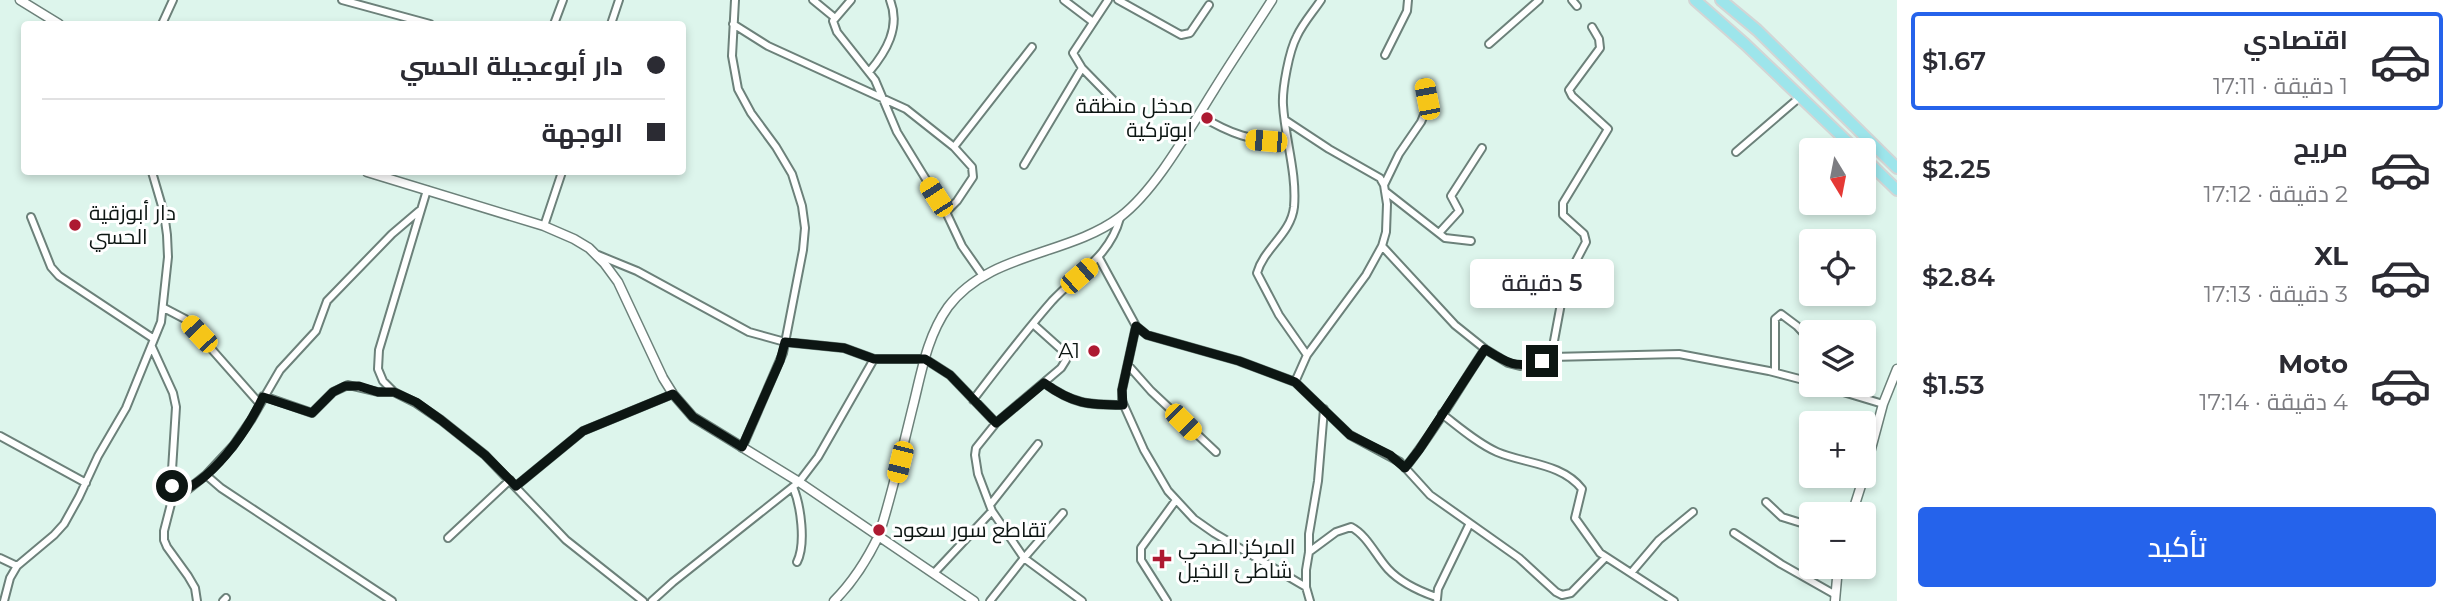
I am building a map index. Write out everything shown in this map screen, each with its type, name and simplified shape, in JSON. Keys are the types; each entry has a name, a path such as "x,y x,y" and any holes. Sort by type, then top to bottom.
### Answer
{"main road":[{"path":"1695,0 1843,138"},
{"path":"1721,0 1757,30 1897,168"},
{"path":"1876,170 1897,190"}],"street":[{"path":"20,0 55,21"},
{"path":"163,21 173,0"},
{"path":"342,0 419,21"},
{"path":"555,21 563,0"},
{"path":"612,21 619,0"},
{"path":"735,0 732,56 738,89 792,174 804,216 803,250 780,361 742,447"},
{"path":"813,0 835,18"},
{"path":"851,0 835,18 837,32 869,72 885,99 897,132 946,212 962,246 983,276"},
{"path":"869,72 888,47 891,38 893,25 890,0"},
{"path":"1064,0 1093,22"},
{"path":"1108,0 1073,53 1082,68 1122,109"},
{"path":"1118,0 1181,36 1190,33 1209,5"},
{"path":"834,601 853,582 879,535 925,359 940,319 964,290 983,276 1078,238 1119,218 1140,198 1199,115 1272,0"},
{"path":"1307,355 1279,314 1257,273 1263,258 1282,236 1294,209 1284,92 1294,42 1321,0"},
{"path":"1385,55 1407,11 1408,0"},
{"path":"1489,44 1539,0"},
{"path":"733,24 768,46 906,109 954,147 972,167 973,177 946,212"},
{"path":"1551,357 1565,282 1586,242 1584,234 1563,215 1563,203 1608,129 1572,96 1569,90 1600,48 1599,39 1592,27"},
{"path":"954,147 1032,47"},
{"path":"1024,165 1082,68"},
{"path":"1385,188 1399,153 1421,122 1426,110 1423,83"},
{"path":"1736,152 1800,97"},
{"path":"1199,115 1223,129 1250,139 1288,143"},
{"path":"1285,120 1380,178 1385,188 1387,204 1386,232 1382,246 1366,275 1307,355 1295,382"},
{"path":"1438,233 1459,211 1451,196 1482,148"},
{"path":"4,601 10,578 17,566 54,536 64,524 126,408 152,347 164,308 168,257 164,213 153,175"},
{"path":"377,175 544,226 574,239 596,254 637,271 749,332 785,342 844,348 874,359 925,359 950,375 996,423"},
{"path":"544,226 561,175"},
{"path":"1385,188 1438,233 1455,241 1471,241"},
{"path":"427,190 379,349 378,369 383,381 394,392 416,402 441,420 485,455 566,540 643,601"},
{"path":"173,495 186,491 206,475 233,446 280,370 316,331 327,301 393,233 421,210"},
{"path":"31,217 51,267 60,276 154,339"},
{"path":"973,400 1032,324 1109,246 1119,218"},
{"path":"1382,246 1455,325 1508,363 1520,366 1551,357 1679,354 1799,379"},
{"path":"596,254 618,282 673,394 693,417 879,535 974,601"},
{"path":"1099,258 1136,326 1147,335 1239,361 1295,382 1350,435 1390,455 1430,495 1518,558 1565,598 1606,557"},
{"path":"164,308 185,319 262,400 312,413 333,392 345,386 394,392"},
{"path":"1775,372 1775,319 1781,314 1799,328"},
{"path":"1032,324 1065,354 1066,360 1061,368 996,423 976,448 978,474 991,508 1024,558 1082,601"},
{"path":"1136,326 1122,390 1123,405 1144,450 1176,500 1194,519 1214,533 1306,587"},
{"path":"152,347 173,393 176,407 173,495 164,540 195,588 197,601"},
{"path":"1405,468 1485,349"},
{"path":"652,601 796,484 818,457 874,359"},
{"path":"1128,365 1151,391 1216,452"},
{"path":"1876,431 1883,404 1892,393 1897,369"},
{"path":"1044,383 1073,401 1123,405"},
{"path":"516,486 583,431 673,394"},
{"path":"1860,397 1883,404"},
{"path":"1310,601 1306,587 1309,534 1318,481 1324,410"},
{"path":"1442,414 1497,452 1555,470 1579,485 1583,494 1574,518 1600,553 1674,601"},
{"path":"0,436 86,483"},
{"path":"935,572 991,508 1038,444"},
{"path":"206,475 221,488 392,601"},
{"path":"448,538 510,480"},
{"path":"796,484 803,547 797,562"},
{"path":"1167,601 1142,560 1140,548 1176,500"},
{"path":"1766,502 1782,517 1799,522"},
{"path":"1631,573 1659,540 1693,512"},
{"path":"990,601 1063,513"},
{"path":"1309,552 1336,532 1351,527 1361,534 1389,571 1407,584 1437,599 1437,589 1469,525"},
{"path":"1734,533 1835,597 1837,579"},
{"path":"0,558 17,566"}],"place":[{"name":"مدخل منطقة ابوتركية","path":"1207,118"},
{"name":"دار أبوزقية الحسي","path":"75,225"},
{"name":"A1","path":"1094,351"},
{"name":"تقاطع سور سعود","path":"879,530"},
{"name":"المركز الصحي شاطئ النخيل","path":"1162,559"}],"route":[{"path":"172,486 173,495 186,491 206,475 233,446 263,397 312,413 333,392 348,385 378,392 394,392 416,402 485,455 516,486 583,431 673,394 693,417 742,447 780,361 785,342 844,348 874,359 925,359 950,375 996,423 1044,383 1073,401 1123,405 1122,390 1136,326 1147,335 1239,361 1295,382 1350,435 1390,455 1405,468 1485,349 1508,363 1520,366 1542,361"}]}
